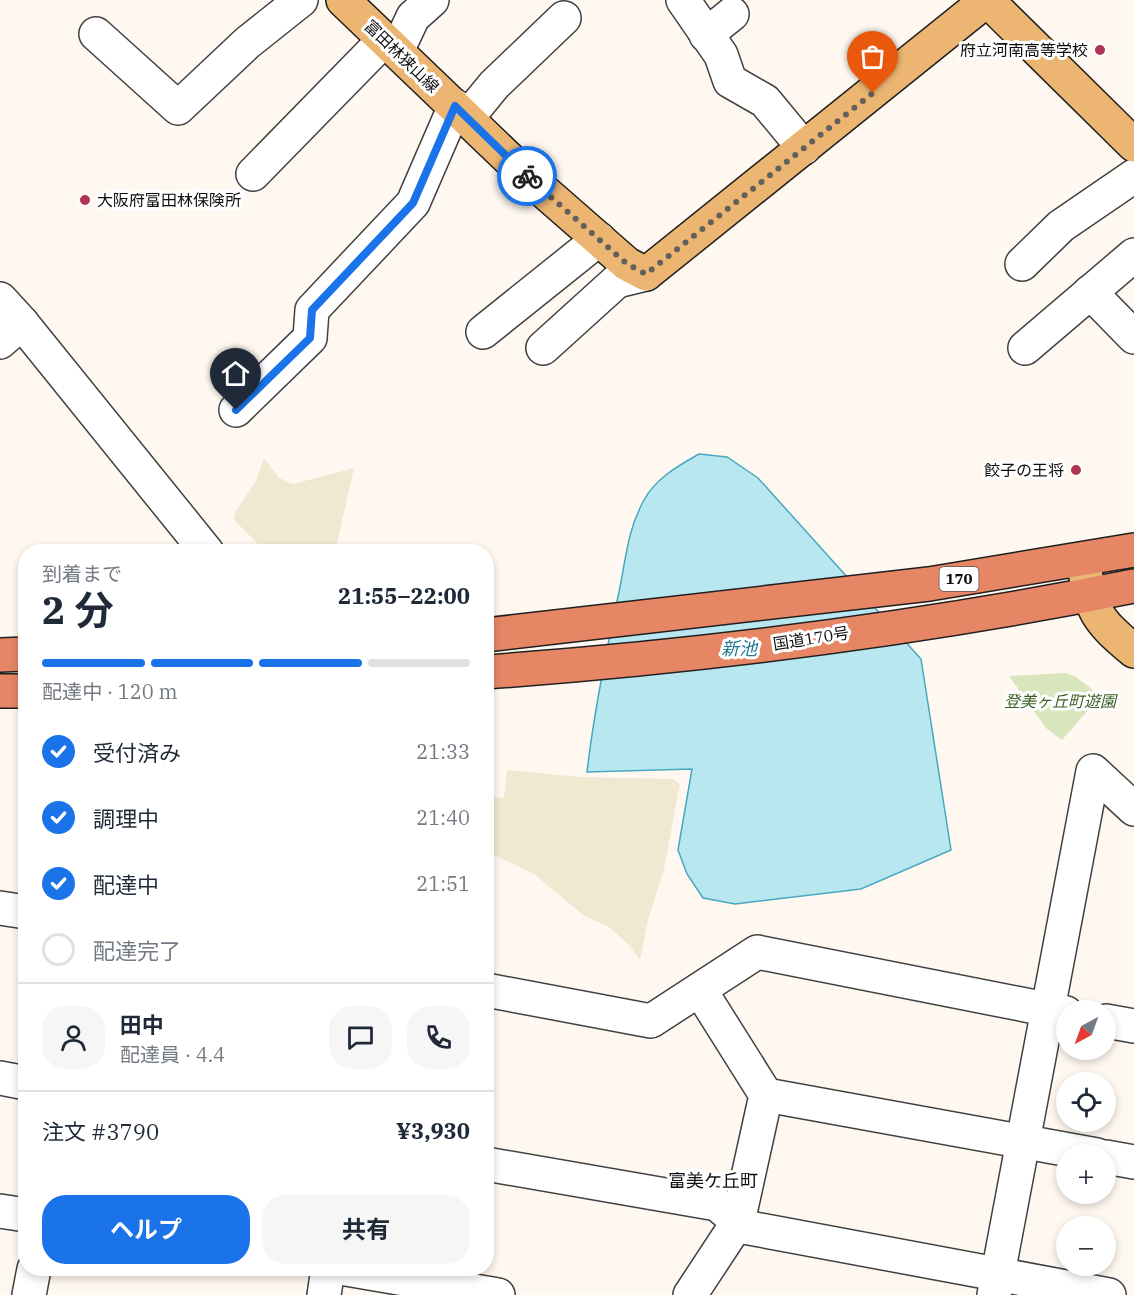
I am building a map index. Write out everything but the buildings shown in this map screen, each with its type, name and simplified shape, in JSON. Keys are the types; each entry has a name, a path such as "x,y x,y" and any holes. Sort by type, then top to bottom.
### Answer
{"highway":[{"name":"170","path":"494,634 835,595 1134,550"},
{"name":"国道170号","path":"494,671 575,666 749,648 1003,610 1134,586"},
{"path":"0,655 18,654"},
{"path":"0,691 18,691"}],"main road":[{"name":"富田林狭山線","path":"343,0 531,180 627,264 646,274"},
{"path":"646,274 987,0 1134,144"},
{"path":"1083,559 1089,595 1095,612 1111,633 1134,651"}],"street":[{"path":"96,33 178,108 247,43 301,0"},
{"path":"253,174 391,45 413,17 432,0"},
{"path":"683,0 721,55 730,81 765,101 804,148"},
{"path":"706,35 732,15"},
{"path":"236,410 310,338 312,310 413,203 461,112 494,85 564,18"},
{"path":"1022,264 1061,226 1134,176"},
{"path":"483,333 599,239"},
{"path":"1025,348 1134,255"},
{"path":"543,348 617,281 646,274"},
{"path":"1090,292 1134,337"},
{"path":"0,299 11,332 200,544"},
{"path":"1059,1000 1093,771 1134,808"},
{"path":"0,908 18,911"},
{"path":"494,992 651,1021 757,952 1056,1011"},
{"path":"690,1295 738,1222 766,1095 700,990"},
{"path":"996,1285 1023,1142 1056,1015"},
{"path":"1116,1023 1134,1026"},
{"path":"0,1078 18,1081"},
{"path":"766,1095 1056,1148"},
{"path":"1116,1159 1134,1162"},
{"path":"494,1165 717,1204 744,1227 996,1285 1109,1295"},
{"path":"0,1211 18,1214"},
{"path":"324,1295 327,1276"},
{"path":"387,1276 498,1295"}],"shaded area":[{"path":"264,458 279,478 293,484 354,468 337,544 258,544 234,520 236,511 256,481"},
{"path":"507,770 580,777 673,779 680,784 664,869 648,920 640,960 630,946 609,927 583,915 534,874 494,855 494,797 504,798"}],"green space":[{"name":"登美ヶ丘町遊園","path":"1066,673 1076,677 1106,700 1090,708 1062,740 1046,728 1009,676"}],"water":[{"name":"新池","path":"699,454 727,457 758,478 921,659 951,850 861,889 735,904 703,898 687,874 678,850 692,769 587,772 601,682 634,523 644,500 655,485 676,468"}],"way so far":[{"path":"527,176 627,264 646,274 873,93"}],"place":[{"name":"府立河南高等学校","path":"1100,50"},
{"name":"大阪府富田林保険所","path":"85,200"},
{"name":"餃子の王将","path":"1076,470"}],"district":[{"name":"富美ケ丘町","path":"713,1181"}],"route":[{"path":"236,410 310,338 312,310 413,203 455,106 527,176"}]}
